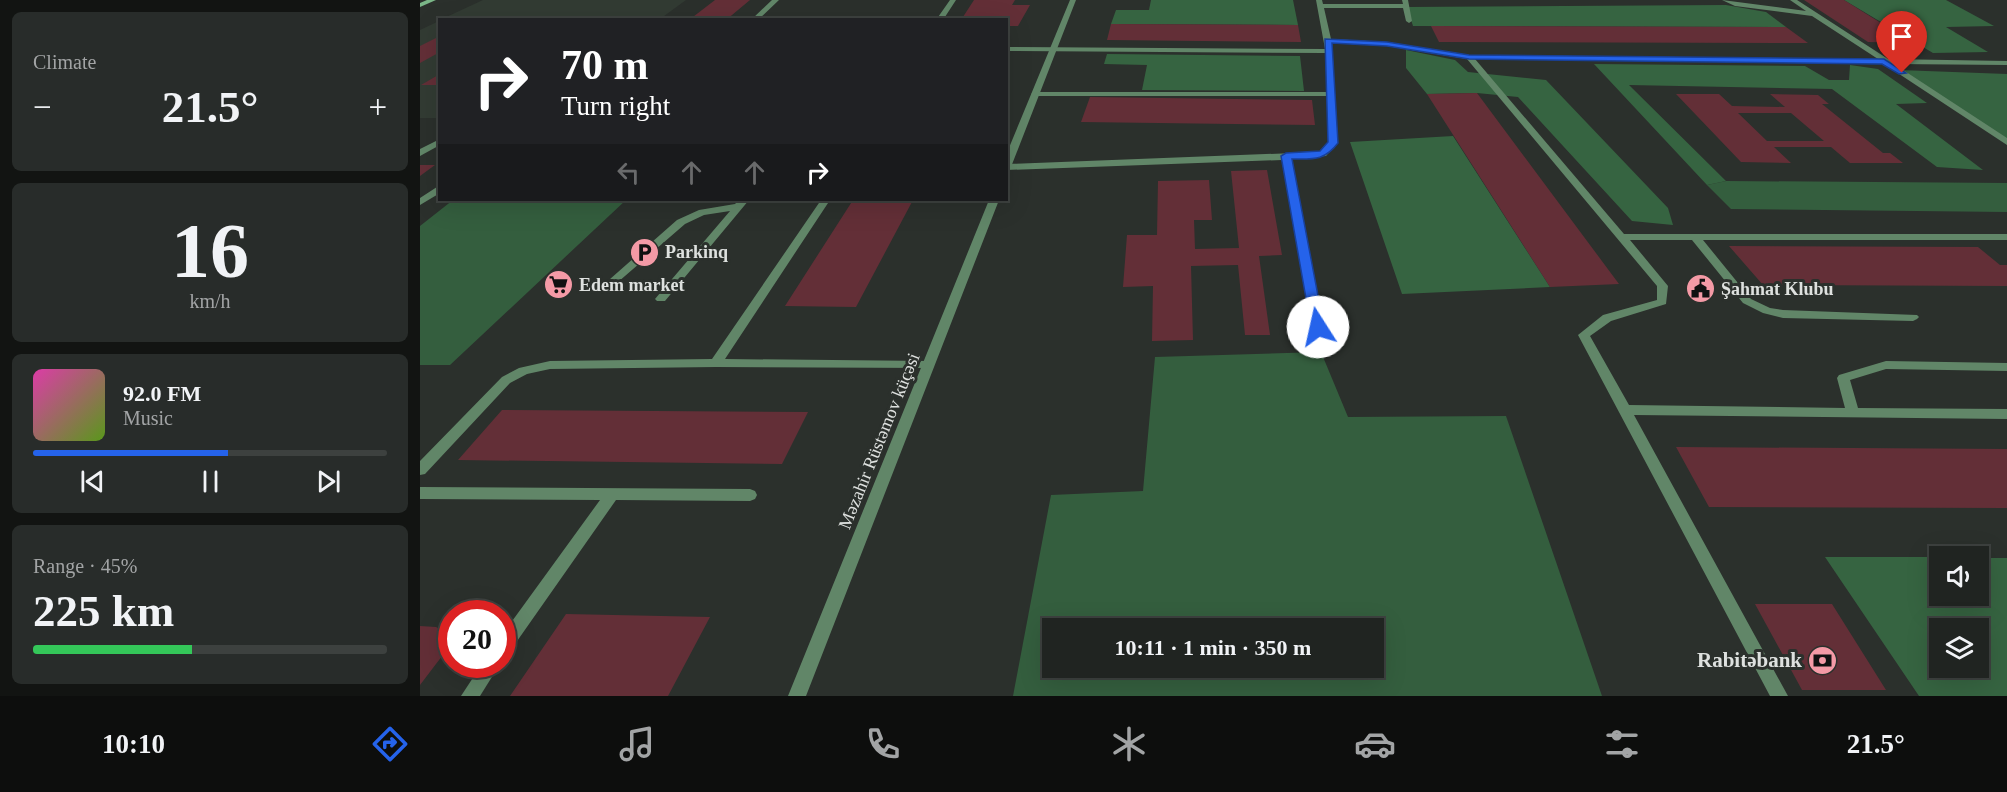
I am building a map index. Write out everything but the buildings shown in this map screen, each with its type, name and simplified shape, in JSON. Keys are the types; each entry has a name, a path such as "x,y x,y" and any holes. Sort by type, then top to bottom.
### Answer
{"main road":[{"path":"420,4 426,0"},
{"path":"420,4 433,0"}],"street":[{"path":"756,18 776,0"},
{"path":"940,18 953,0"},
{"path":"1008,164 1072,0"},
{"path":"1725,0 1735,4 1815,15"},
{"path":"1793,0 2007,142"},
{"path":"1008,167 1323,154 1333,143 1328,41 1319,3 1405,3 1409,21"},
{"path":"1328,41 1387,44 1469,57 2007,63"},
{"path":"1008,49 1329,51"},
{"path":"1469,57 1663,285 1662,302 1607,318 1584,334 1779,696"},
{"path":"1035,94 1331,94"},
{"path":"420,153 438,142"},
{"path":"420,153 438,154"},
{"path":"1286,156 1318,327"},
{"path":"420,202 438,189"},
{"path":"716,363 824,201"},
{"name":"Məzahir Rüstəmov küçəsi","path":"797,696 994,201"},
{"path":"606,287 681,222 693,215 741,203"},
{"path":"661,299 741,203"},
{"path":"1622,237 2007,237"},
{"path":"1695,237 1746,301 1767,311 1783,314 1913,317"},
{"path":"420,470 506,380 523,371 550,365 716,363 928,365"},
{"path":"1853,413 1843,378 1886,365 2007,367"},
{"path":"1626,410 2007,414"},
{"path":"420,494 750,495"},
{"path":"516,629 611,495"},
{"path":"470,696 482,678"}],"shaded area":[{"path":"483,0 686,0 661,18 444,18"},
{"path":"438,21 438,118 420,118 420,30"}],"green space":[{"path":"1151,0 1293,0 1298,25 1111,24 1116,10 1149,10"},
{"path":"1844,0 1946,0 1994,26 1946,27 1988,52 1933,53"},
{"path":"1726,5 1766,12 1786,27 1413,26 1407,7"},
{"path":"1406,50 1455,60 1468,72 1546,80 1668,208 1673,225 1632,221 1518,97 1477,93 1427,94 1406,68"},
{"path":"1107,54 1300,56 1304,91 1142,90 1147,65 1104,64"},
{"path":"1594,64 1805,66 1829,80 1849,80 1850,65 1878,69 1927,103 1896,104 1983,170 1937,167 1832,89 1629,85 1726,181 1707,185"},
{"path":"1899,70 2007,74 2007,142"},
{"path":"1453,136 1550,287 1402,294 1350,142"},
{"path":"1726,181 2007,183 2007,212 1731,209 1707,185"},
{"path":"452,201 625,201 450,365 420,365 420,226"},
{"path":"1321,352 1348,417 1506,416 1602,696 1013,696 1051,495 1143,491 1155,357"},
{"path":"1825,557 1929,557 1929,606 1989,606 1989,558 2007,558 2007,696 1919,696"}],"place":[{"name":"Parkinq","path":"644,252"},
{"name":"Edem market","path":"558,285"},
{"name":"Şahmat Klubu","path":"1700,289"},
{"name":"Rabitəbank","path":"1823,660"}],"route":[{"path":"1318,327 1286,156 1323,154 1333,143 1328,41 1387,44 1469,57 1884,61 1902,73"}]}
